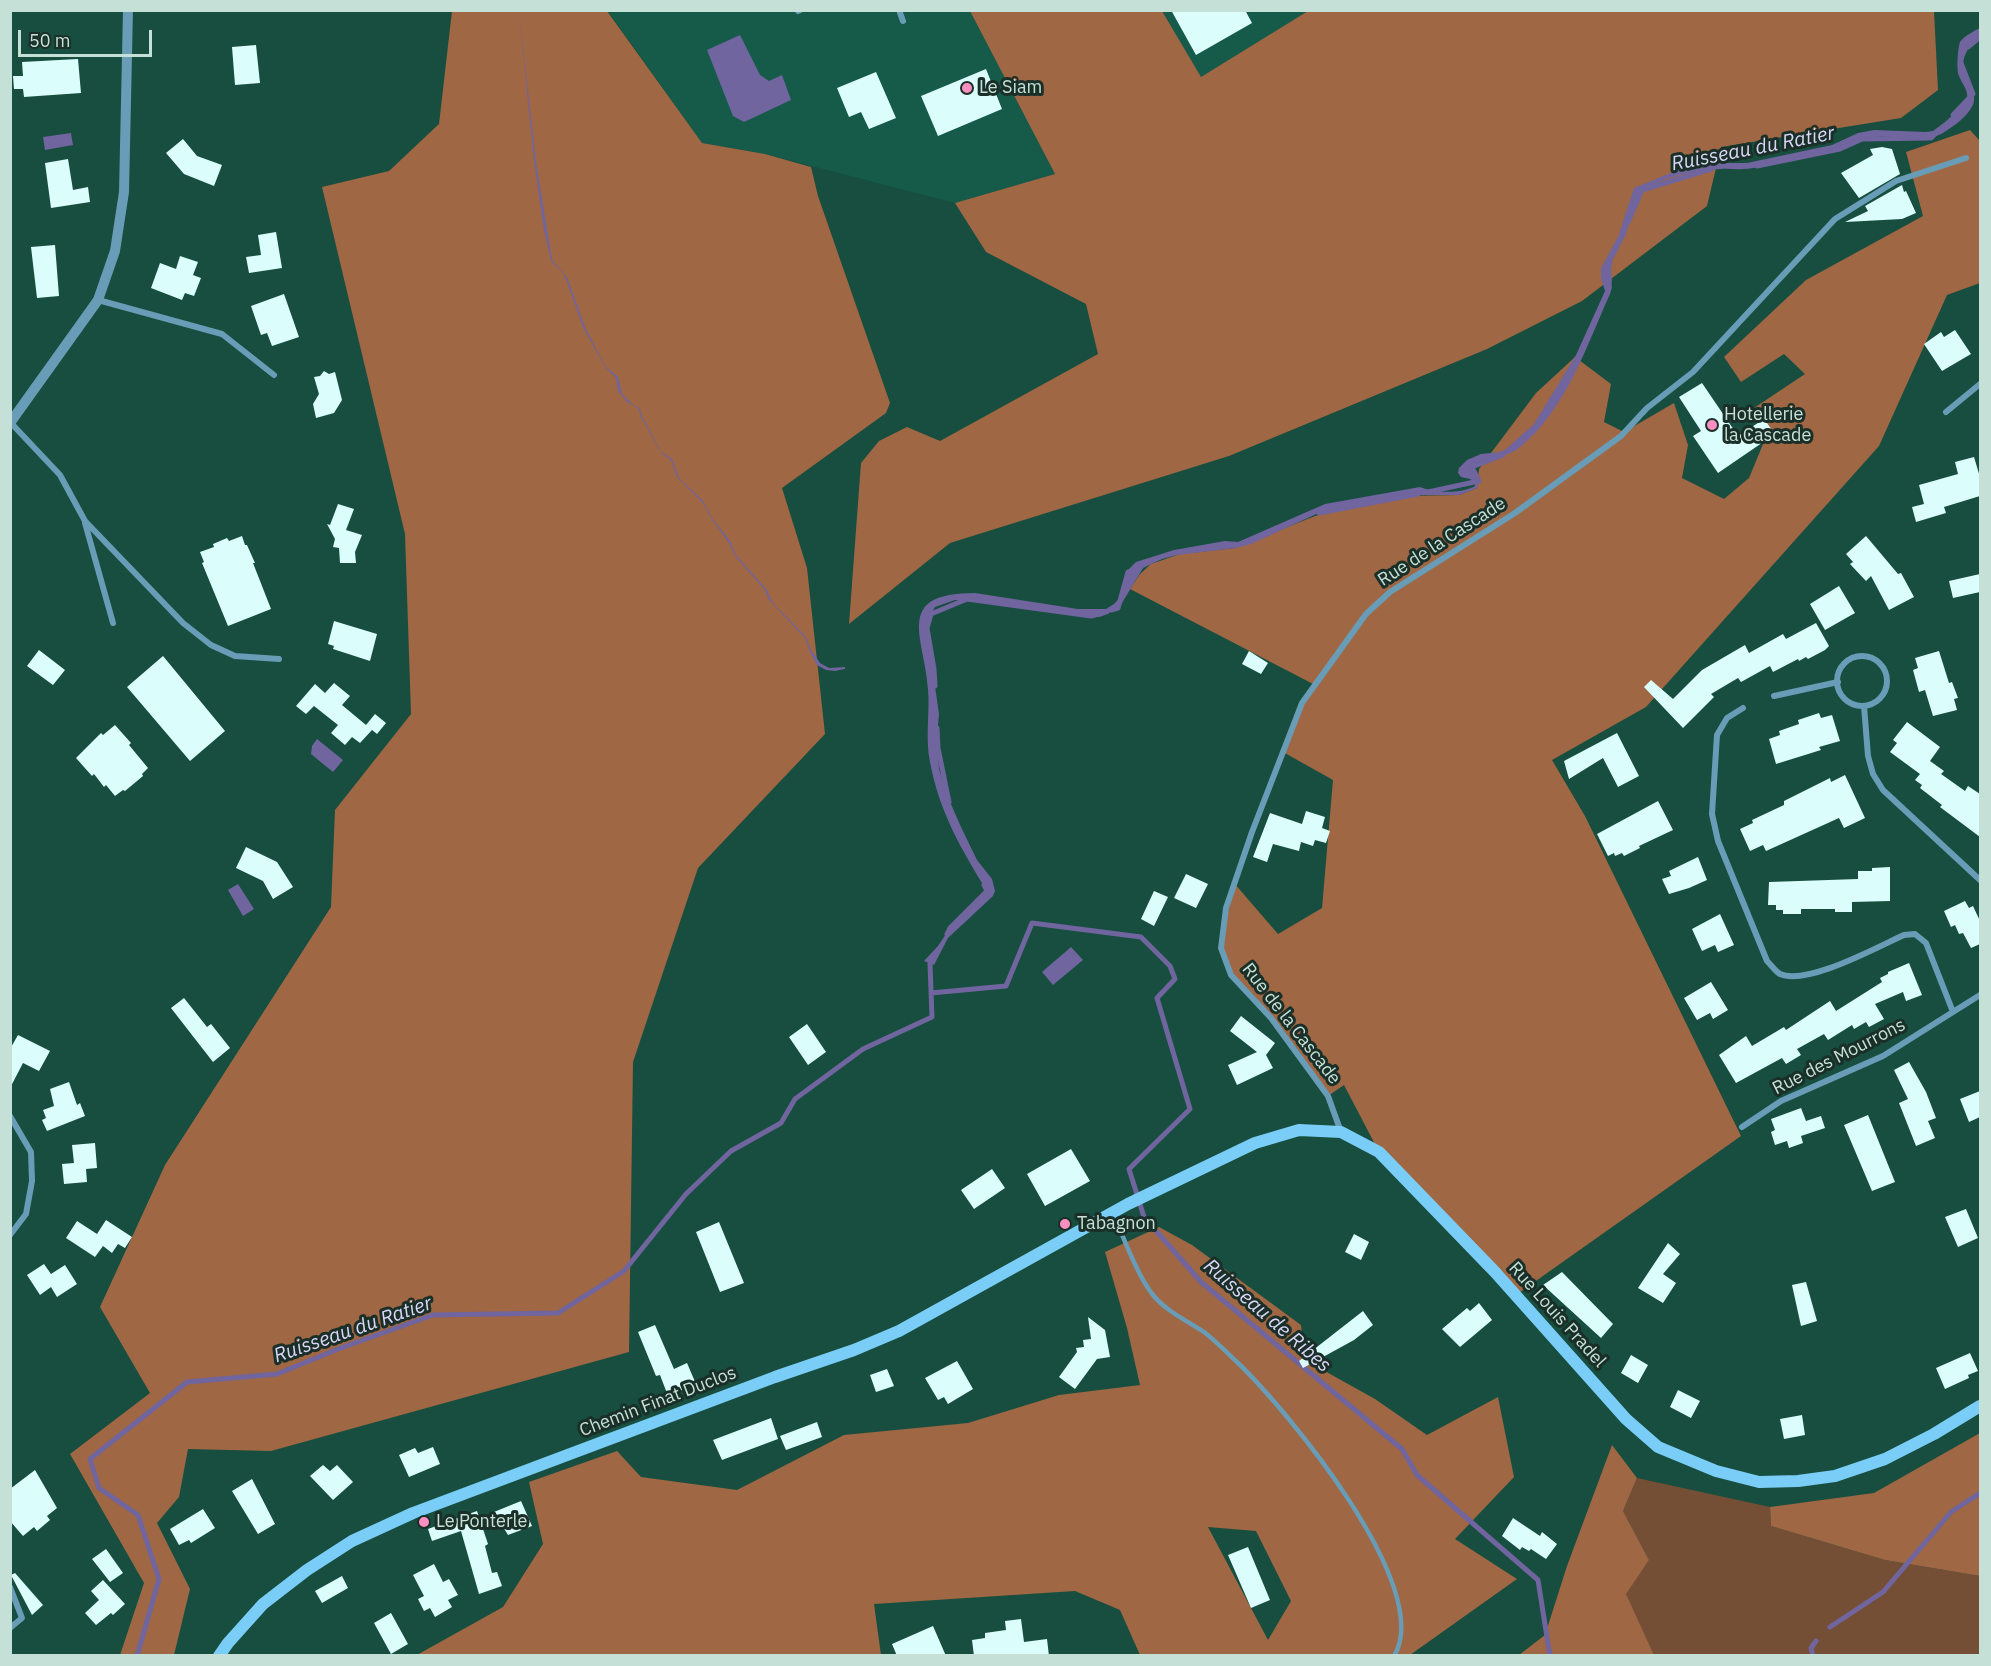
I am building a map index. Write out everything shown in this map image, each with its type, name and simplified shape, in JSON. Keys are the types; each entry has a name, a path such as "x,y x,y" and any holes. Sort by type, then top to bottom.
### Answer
{"main road":[{"name":"Rue Louis Pradel","path":"1128,1204 1255,1143 1299,1130 1341,1132 1379,1152 1495,1272 1626,1419 1658,1447 1727,1474 1760,1482 1798,1481 1835,1476 1885,1459 1934,1434 1980,1406"},
{"name":"Chemin Finat Duclos","path":"219,1656 263,1604 352,1541 413,1513 775,1377 854,1350 899,1331 1128,1204"}],"street":[{"path":"113,624 85,521 60,475 11,423 98,300 116,251 124,192 128,10"},
{"path":"899,10 903,21"},
{"name":"Rue de la Cascade","path":"1341,1132 1328,1096 1271,1018 1231,975 1221,948 1226,908 1252,832 1302,703 1366,614 1390,592 1515,513 1621,436 1647,408 1693,372 1835,219 1896,181 1966,158"},
{"path":"98,300 222,334 274,375"},
{"path":"1946,412 1980,384"},
{"path":"85,521 183,623 211,645 235,656 279,659"},
{"path":"1863,656 1879,662 1884,669 1887,685 1879,699 1864,706 1856,705 1843,697 1838,682 1842,667 1855,658 1863,656"},
{"path":"1774,696 1838,682"},
{"path":"1864,706 1868,756 1873,774 1882,790 1980,880"},
{"path":"1743,708 1727,718 1717,735 1712,814 1718,842 1767,961 1780,974 1797,976 1819,972 1904,935 1915,934 1926,943 1953,1012"},
{"name":"Rue des Mourrons","path":"1742,1127 1781,1101 1883,1056 1980,995"},
{"path":"10,1116 31,1152 32,1181 26,1214 10,1235"},
{"path":"10,1587 22,1618 10,1628"}],"lane":[{"path":"1113,1212 1135,1263 1152,1294 1172,1312 1206,1334 1239,1365 1334,1475 1366,1527 1394,1588 1401,1618 1400,1647 1394,1656"}],"shaded area":[{"path":"452,11 607,11 702,143 765,154 811,167 818,196 890,403 886,413 782,488 807,568 825,734 698,868 633,1062 629,1352 271,1451 188,1449 179,1497 157,1523 190,1589 174,1655 120,1655 144,1583 70,1454 150,1393 100,1307 165,1165 331,907 335,810 411,714 405,534 322,187 389,171 439,124"},
{"path":"519,11 536,162 552,260 567,277 585,327 605,366 618,377 622,394 633,405 640,408 661,452 672,459 679,478 703,501 712,518 730,541 736,555 767,590 772,602 806,637 820,663 829,668 845,667 845,669 826,670 817,665 805,638 769,600 765,590 736,557 729,543 711,518 703,503 677,477 671,460 661,453 640,415 639,409 627,402 618,391 616,378 605,367 583,327 566,279 551,261 544,230 534,161"},
{"path":"608,11 970,11 1055,174 955,203 765,154 702,143"},
{"path":"970,11 1162,11 1201,77 1308,11 1934,11 1938,90 1901,118 1721,147 1707,206 1582,301 1487,349 1229,456 950,543 849,624 861,463 879,441 907,427 940,441 1098,354 1086,304 986,252 955,203 1055,174"},
{"path":"1162,11 1308,11 1200,78"},
{"path":"1980,28 1980,36 1969,48 1963,67 1973,90 1973,105 1956,124 1937,136 1865,139 1833,151 1753,168 1689,173 1656,183 1638,192 1626,234 1606,273 1612,287 1610,294 1573,377 1550,415 1519,448 1508,454 1477,463 1472,467 1471,470 1479,481 1477,488 1459,495 1412,495 1323,511 1251,544 1162,559 1143,568 1122,603 1108,614 1099,617 971,600 955,600 935,607 926,624 939,714 937,737 939,769 961,827 977,860 992,879 995,891 993,896 948,938 934,965 924,961 950,928 987,891 952,829 939,797 930,762 928,689 919,622 923,610 932,601 949,595 975,593 1078,609 1106,609 1123,594 1128,570 1136,562 1174,550 1225,541 1238,542 1325,504 1420,487 1447,492 1475,486 1475,482 1461,477 1458,473 1459,468 1467,460 1481,454 1506,449 1534,424 1576,355 1605,291 1601,268 1618,237 1634,188 1683,168 1703,163 1747,163 1832,145 1858,133 1874,130 1933,131 1966,103 1967,92 1958,69 1959,45 1964,38"},
{"path":"740,35 760,75 769,81 782,75 791,100 744,122 733,116 707,50"},
{"path":"1970,130 1980,141 1980,283 1947,295 1879,446 1646,707 1552,760 1585,816 1741,1136 1516,1295 1379,1152 1344,1085 1328,1096 1271,1018 1231,975 1221,948 1234,883 1278,934 1322,908 1333,780 1283,752 1302,703 1315,685 1130,589 1140,574 1151,564 1180,554 1235,548 1315,516 1399,496 1459,495 1477,488 1479,469 1536,393 1575,357 1611,384 1604,422 1624,432 1674,403 1688,445 1682,478 1724,499 1749,478 1766,437 1751,410 1805,374 1784,354 1741,382 1724,357 1806,280 1923,216 1906,152"},
{"path":"71,133 73,145 45,150 43,137"},
{"path":"317,739 343,760 333,772 311,754 312,746"},
{"path":"238,884 254,909 243,916 228,890"},
{"path":"1071,947 1083,960 1053,985 1042,972"},
{"path":"1159,1227 1192,1245 1301,1325 1305,1360 1375,1399 1427,1435 1498,1397 1514,1477 1455,1539 1517,1579 1410,1655 1140,1655 1120,1610 1075,1591 874,1604 881,1655 415,1656 503,1607 543,1544 529,1482 617,1451 641,1477 737,1490 844,1435 968,1423 1059,1395 1140,1385 1127,1328 1105,1252","holes":["1208,1527 1256,1531 1291,1601 1268,1640"]},
{"path":"1980,1433 1980,1576 1885,1560 1771,1526 1770,1507 1874,1493"},
{"path":"1612,1445 1637,1478 1623,1511 1649,1560 1626,1594 1654,1655 1519,1655 1545,1635 1567,1566"},
{"path":"1637,1478 1770,1507 1771,1526 1885,1560 1980,1576 1980,1655 1654,1655 1625,1594 1649,1560 1623,1511"}],"building":[{"path":"1171,10 1245,10 1252,23 1196,55"},
{"path":"256,45 260,83 235,85 232,47"},
{"path":"78,59 81,93 24,97 23,89 14,89 13,76 23,76 22,62"},
{"path":"986,69 1002,109 938,136 921,96"},
{"path":"876,72 896,118 869,129 861,112 849,117 837,88"},
{"path":"183,139 197,156 222,165 214,186 184,174 166,153"},
{"path":"1882,147 1892,149 1900,174 1859,198 1841,173 1873,155 1870,149"},
{"path":"68,159 73,190 88,187 90,202 51,208 45,163"},
{"path":"1902,185 1916,213 1902,219 1845,222 1868,211 1865,206"},
{"path":"276,232 282,268 249,273 246,257 261,255 258,235"},
{"path":"55,245 59,296 37,298 31,247"},
{"path":"180,256 198,262 193,275 201,278 194,296 185,293 182,300 151,288 160,263 176,269"},
{"path":"284,294 299,337 272,346 267,333 261,335 251,306"},
{"path":"1955,330 1971,354 1942,371 1924,344 1941,332 1944,337"},
{"path":"324,371 329,374 335,372 342,400 334,413 316,418 313,404 319,394 314,377 320,376"},
{"name":"Hotellerie la Cascade","path":"1702,383 1738,436 1764,419 1775,434 1718,473 1693,436 1701,431 1679,397"},
{"path":"1974,457 1980,477 1980,496 1944,507 1946,513 1916,522 1912,507 1924,504 1919,485 1958,474 1955,462"},
{"path":"338,504 354,509 346,530 362,535 355,552 356,563 340,563 339,548 333,547 335,539 327,524 330,525"},
{"path":"242,536 255,563 253,563 271,609 228,626 202,563 204,562 200,552 214,547 213,544 227,538 229,541"},
{"path":"1866,536 1898,574 1901,573 1914,597 1889,610 1871,576 1866,581 1850,564 1853,562 1846,554"},
{"path":"1980,574 1980,592 1953,598 1949,581"},
{"path":"1839,586 1855,613 1825,630 1810,604"},
{"path":"334,621 377,634 370,661 333,649 334,646 328,644"},
{"path":"1816,623 1829,646 1825,650 1808,659 1806,657 1799,661 1798,659 1773,672 1770,666 1741,682 1738,678 1711,694 1714,697 1683,728 1644,687 1651,680 1673,699 1702,670 1745,645 1749,653 1783,634 1786,639"},
{"path":"39,650 65,670 53,685 27,666"},
{"path":"1249,651 1268,663 1261,674 1242,664"},
{"path":"1939,651 1949,683 1952,682 1958,698 1954,699 1957,710 1933,716 1925,690 1919,692 1913,670 1918,668 1915,658"},
{"path":"163,656 225,731 190,761 127,687"},
{"path":"334,683 350,696 342,705 372,730 360,743 352,737 345,745 331,733 338,725 314,706 306,714 296,706 315,684 325,693"},
{"path":"1819,713 1821,718 1832,715 1840,741 1819,747 1821,750 1776,764 1769,739 1780,735 1779,731 1799,724 1798,720"},
{"path":"375,714 386,723 377,734 366,725"},
{"path":"1907,722 1940,747 1930,761 1944,771 1941,774 1965,791 1968,786 1980,794 1980,837 1940,807 1942,805 1920,788 1922,785 1915,780 1920,774 1890,752 1897,743 1893,740"},
{"path":"115,725 148,768 142,774 143,776 115,796 76,758 101,733 103,735"},
{"path":"1617,733 1639,776 1618,787 1603,758 1569,779 1564,761"},
{"path":"1845,775 1865,818 1844,828 1839,818 1766,851 1763,845 1750,851 1740,829 1753,823 1752,820 1784,805 1784,801 1830,778 1831,782"},
{"path":"1658,801 1673,830 1639,846 1640,848 1624,856 1622,853 1615,856 1614,853 1608,856 1597,834"},
{"path":"1306,811 1325,817 1322,828 1330,831 1326,843 1315,840 1313,846 1301,842 1299,851 1273,844 1267,862 1253,857 1270,813 1302,824"},
{"path":"246,847 277,862 293,887 273,899 263,881 236,868"},
{"path":"1698,857 1707,880 1669,894 1662,879 1671,876 1669,871"},
{"path":"1890,867 1890,901 1852,902 1852,912 1835,912 1835,909 1801,909 1801,914 1783,914 1783,910 1776,910 1776,905 1768,905 1769,882 1858,879 1858,871"},
{"path":"1186,874 1208,884 1196,908 1174,898"},
{"path":"1154,891 1168,897 1154,926 1141,919"},
{"path":"1965,901 1969,908 1973,906 1980,921 1980,944 1971,948 1963,933 1959,934 1955,925 1951,927 1944,911"},
{"path":"1720,914 1734,945 1718,952 1715,945 1702,951 1692,929"},
{"path":"1909,963 1922,995 1906,1001 1903,992 1875,1004 1884,1019 1869,1027 1866,1022 1854,1029 1852,1025 1828,1040 1824,1034 1797,1049 1801,1055 1786,1064 1782,1058 1736,1083 1719,1055 1746,1036 1752,1046 1784,1027 1786,1030 1830,1001 1836,1011 1882,982 1880,978 1888,972"},
{"path":"1711,982 1728,1010 1713,1019 1710,1013 1697,1020 1684,998"},
{"path":"184,998 207,1027 211,1024 230,1048 213,1062 171,1008"},
{"path":"1241,1016 1275,1043 1266,1055 1273,1068 1237,1085 1228,1065 1257,1052 1230,1031"},
{"path":"807,1024 826,1052 808,1065 789,1037"},
{"path":"18,1035 50,1051 39,1071 23,1063 10,1088 10,1049"},
{"path":"1909,1062 1926,1092 1936,1118 1928,1121 1935,1138 1916,1146 1899,1103 1908,1099 1894,1070"},
{"path":"69,1082 77,1105 80,1103 85,1116 47,1131 42,1120 46,1118 43,1110 54,1106 50,1089"},
{"path":"1980,1091 1980,1117 1969,1122 1960,1099"},
{"path":"1801,1108 1806,1121 1821,1116 1825,1128 1801,1136 1803,1143 1789,1148 1787,1141 1775,1145 1771,1132 1775,1130 1771,1119"},
{"path":"1868,1115 1895,1182 1872,1191 1844,1125"},
{"path":"95,1143 97,1168 86,1169 87,1182 64,1184 62,1164 74,1163 72,1145"},
{"path":"1071,1149 1090,1181 1045,1206 1027,1174"},
{"path":"992,1169 1005,1188 974,1209 961,1190"},
{"path":"1966,1209 1978,1238 1958,1247 1945,1217"},
{"path":"106,1220 132,1237 125,1248 118,1244 112,1253 103,1246 95,1257 66,1238 77,1221 97,1234"},
{"path":"719,1222 744,1283 720,1292 696,1232"},
{"path":"1354,1234 1369,1242 1361,1260 1345,1252"},
{"path":"1668,1243 1680,1254 1663,1274 1676,1283 1663,1303 1638,1288"},
{"path":"44,1264 51,1274 65,1265 77,1284 57,1297 51,1287 40,1295 27,1275"},
{"path":"1562,1272 1613,1324 1601,1338 1543,1285"},
{"path":"1806,1282 1817,1321 1801,1326 1792,1285"},
{"path":"1479,1303 1492,1320 1460,1347 1442,1329 1467,1308 1470,1311"},
{"path":"1363,1311 1373,1325 1354,1340 1303,1368 1299,1361"},
{"path":"1088,1317 1105,1330 1110,1357 1097,1359 1075,1389 1059,1377 1077,1352 1076,1348 1084,1347 1083,1340 1091,1339"},
{"path":"655,1325 674,1369 687,1363 696,1384 668,1396 660,1375 656,1376 638,1332"},
{"path":"1970,1353 1978,1371 1968,1375 1969,1378 1945,1389 1936,1368"},
{"path":"1631,1355 1648,1365 1638,1383 1621,1373"},
{"path":"957,1361 973,1389 948,1404 944,1397 938,1400 925,1378"},
{"path":"887,1369 894,1386 876,1392 870,1375"},
{"path":"1678,1390 1700,1401 1691,1418 1670,1407"},
{"path":"1802,1415 1805,1435 1784,1439 1780,1419"},
{"path":"771,1418 778,1439 722,1460 713,1440"},
{"path":"817,1422 822,1437 786,1450 780,1436"},
{"path":"433,1447 440,1464 409,1477 399,1455 415,1448 418,1453"},
{"path":"323,1465 330,1471 337,1465 353,1482 333,1500 310,1476"},
{"path":"35,1470 57,1508 47,1516 50,1520 37,1531 34,1527 23,1536 10,1521 10,1489"},
{"path":"252,1479 275,1524 258,1534 232,1491"},
{"path":"521,1501 532,1526 508,1535 494,1512"},
{"path":"203,1509 215,1528 191,1543 189,1540 179,1545 170,1529"},
{"path":"477,1511 488,1544 485,1546 492,1573 497,1572 502,1586 479,1594 461,1531 432,1541 428,1529"},
{"path":"1513,1518 1540,1536 1542,1532 1557,1544 1546,1559 1531,1549 1529,1551 1522,1547 1520,1550 1502,1536"},
{"path":"1248,1547 1270,1600 1251,1608 1228,1555"},
{"path":"106,1549 123,1573 110,1582 92,1559"},
{"path":"434,1564 443,1582 449,1579 458,1595 448,1600 452,1607 435,1617 430,1608 424,1611 418,1599 424,1596 413,1575"},
{"path":"15,1573 43,1605 32,1615 11,1575"},
{"path":"342,1576 348,1588 322,1603 315,1591"},
{"path":"103,1580 125,1604 113,1615 111,1613 96,1625 85,1613 99,1600 91,1591"},
{"path":"391,1613 408,1644 391,1654 374,1623"},
{"path":"1021,1619 1024,1642 1047,1639 1049,1656 974,1656 972,1640 985,1638 985,1633 1006,1630 1005,1621"},
{"path":"933,1626 946,1656 897,1656 892,1644"}],"waterway":[{"name":"Ruisseau du Ratier","path":"1968,47 1980,37"},
{"name":"Ruisseau du Ratier","path":"1953,115 1973,94 1961,63"},
{"name":"Ruisseau du Ratier","path":"1757,166 1840,149 1862,139 1931,138 1936,133"},
{"name":"Ruisseau du Ratier","path":"1628,222 1642,190 1711,169"},
{"name":"Ruisseau du Ratier","path":"1608,289 1610,263"},
{"name":"Ruisseau du Ratier","path":"1428,492 1479,481 1472,467 1503,455"},
{"name":"Ruisseau du Ratier","path":"1319,513 1418,494"},
{"name":"Ruisseau du Ratier","path":"1111,610 1118,608 1128,572"},
{"name":"Ruisseau du Ratier","path":"935,686 927,628 931,614 967,599 1091,616 1099,614"},
{"name":"Ruisseau du Ratier","path":"937,728 938,748 949,802"},
{"name":"Ruisseau du Ratier","path":"947,934 950,928 987,891 984,885"},
{"name":"Ruisseau de Ribes","path":"931,993 1006,986 1032,923 1141,937 1170,966 1175,979 1157,998 1190,1109 1129,1169 1144,1217 1201,1282 1402,1449 1417,1475 1538,1580 1550,1656"},
{"name":"Ruisseau du Ratier","path":"137,1656 159,1579 138,1515 99,1488 90,1459 187,1382 277,1374 338,1349 433,1315 558,1313 624,1271 686,1194 731,1151 781,1123 795,1099 863,1049 932,1017 930,964 933,957"},
{"path":"1830,1627 1883,1592 1951,1512 1980,1493"},
{"path":"1813,1656 1811,1648 1816,1641"}],"place":[{"name":"Le Siam","path":"967,88"},
{"name":"Hotellerie la Cascade","path":"1712,425"},
{"name":"Tabagnon","path":"1065,1224"},
{"name":"Le Ponterle","path":"424,1522"}]}
